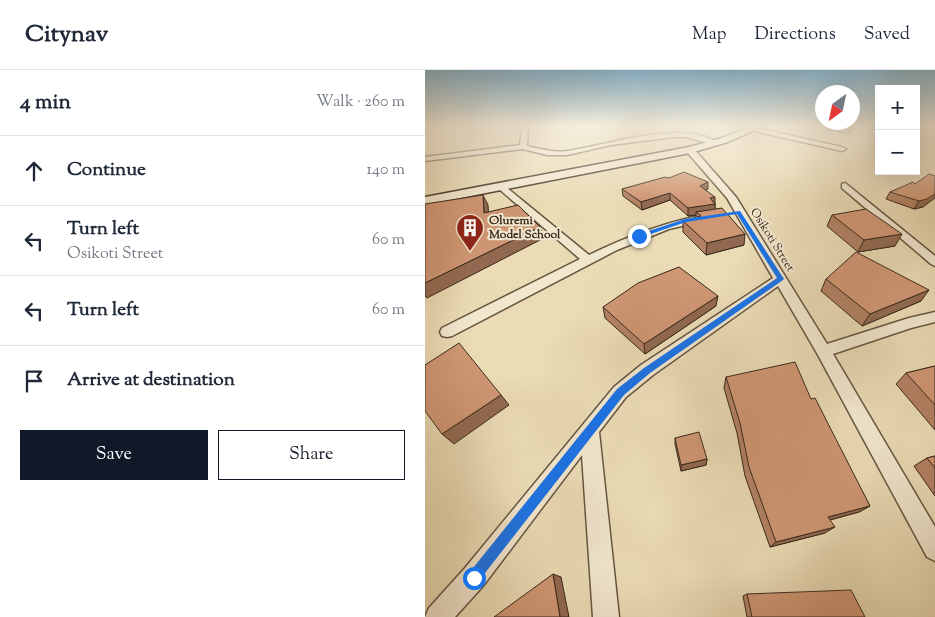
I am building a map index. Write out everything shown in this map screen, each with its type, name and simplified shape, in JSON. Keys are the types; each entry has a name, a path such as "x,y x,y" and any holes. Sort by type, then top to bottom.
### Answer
{"main road":[{"path":"425,201 682,152"}],"street":[{"path":"425,159 486,152"},
{"path":"541,152 573,152"},
{"name":"Osikoti Street","path":"691,152 731,197 734,213 780,279 935,549"},
{"path":"501,186 588,260"},
{"path":"845,186 935,262"},
{"path":"447,332 588,260 663,227 712,216"},
{"path":"438,617 474,578 620,392 647,370 780,279"},
{"path":"823,351 935,317"},
{"path":"590,430 606,617"}],"building":[{"path":"684,172 708,182 700,186 715,197 710,198 715,204 688,208 670,193 641,202 622,189 665,177 669,178"},
{"path":"929,174 935,176 935,194 927,199 919,201 890,192 913,182 915,184"},
{"path":"483,195 484,213 518,205 540,227 425,283 425,204"},
{"path":"722,208 745,234 707,243 683,221 701,216 696,212"},
{"path":"866,209 902,234 864,240 832,215"},
{"path":"856,252 929,290 870,314 826,279"},
{"path":"679,267 718,296 644,344 603,307 638,283"},
{"path":"459,343 501,395 442,434 425,411 425,365"},
{"path":"795,362 811,399 815,398 870,506 828,517 835,527 776,542 749,467 740,423 726,377"},
{"path":"935,366 935,405 906,373"},
{"path":"699,432 707,459 681,465 675,438"},
{"path":"935,456 935,468 927,458"},
{"path":"553,574 560,617 494,617"},
{"path":"851,590 865,617 752,617 747,594"}],"place":[{"name":"Oluremi Model School","path":"470,252"}],"route":[{"path":"474,578 620,392 647,370 780,279 739,212 685,221 639,236"}]}
